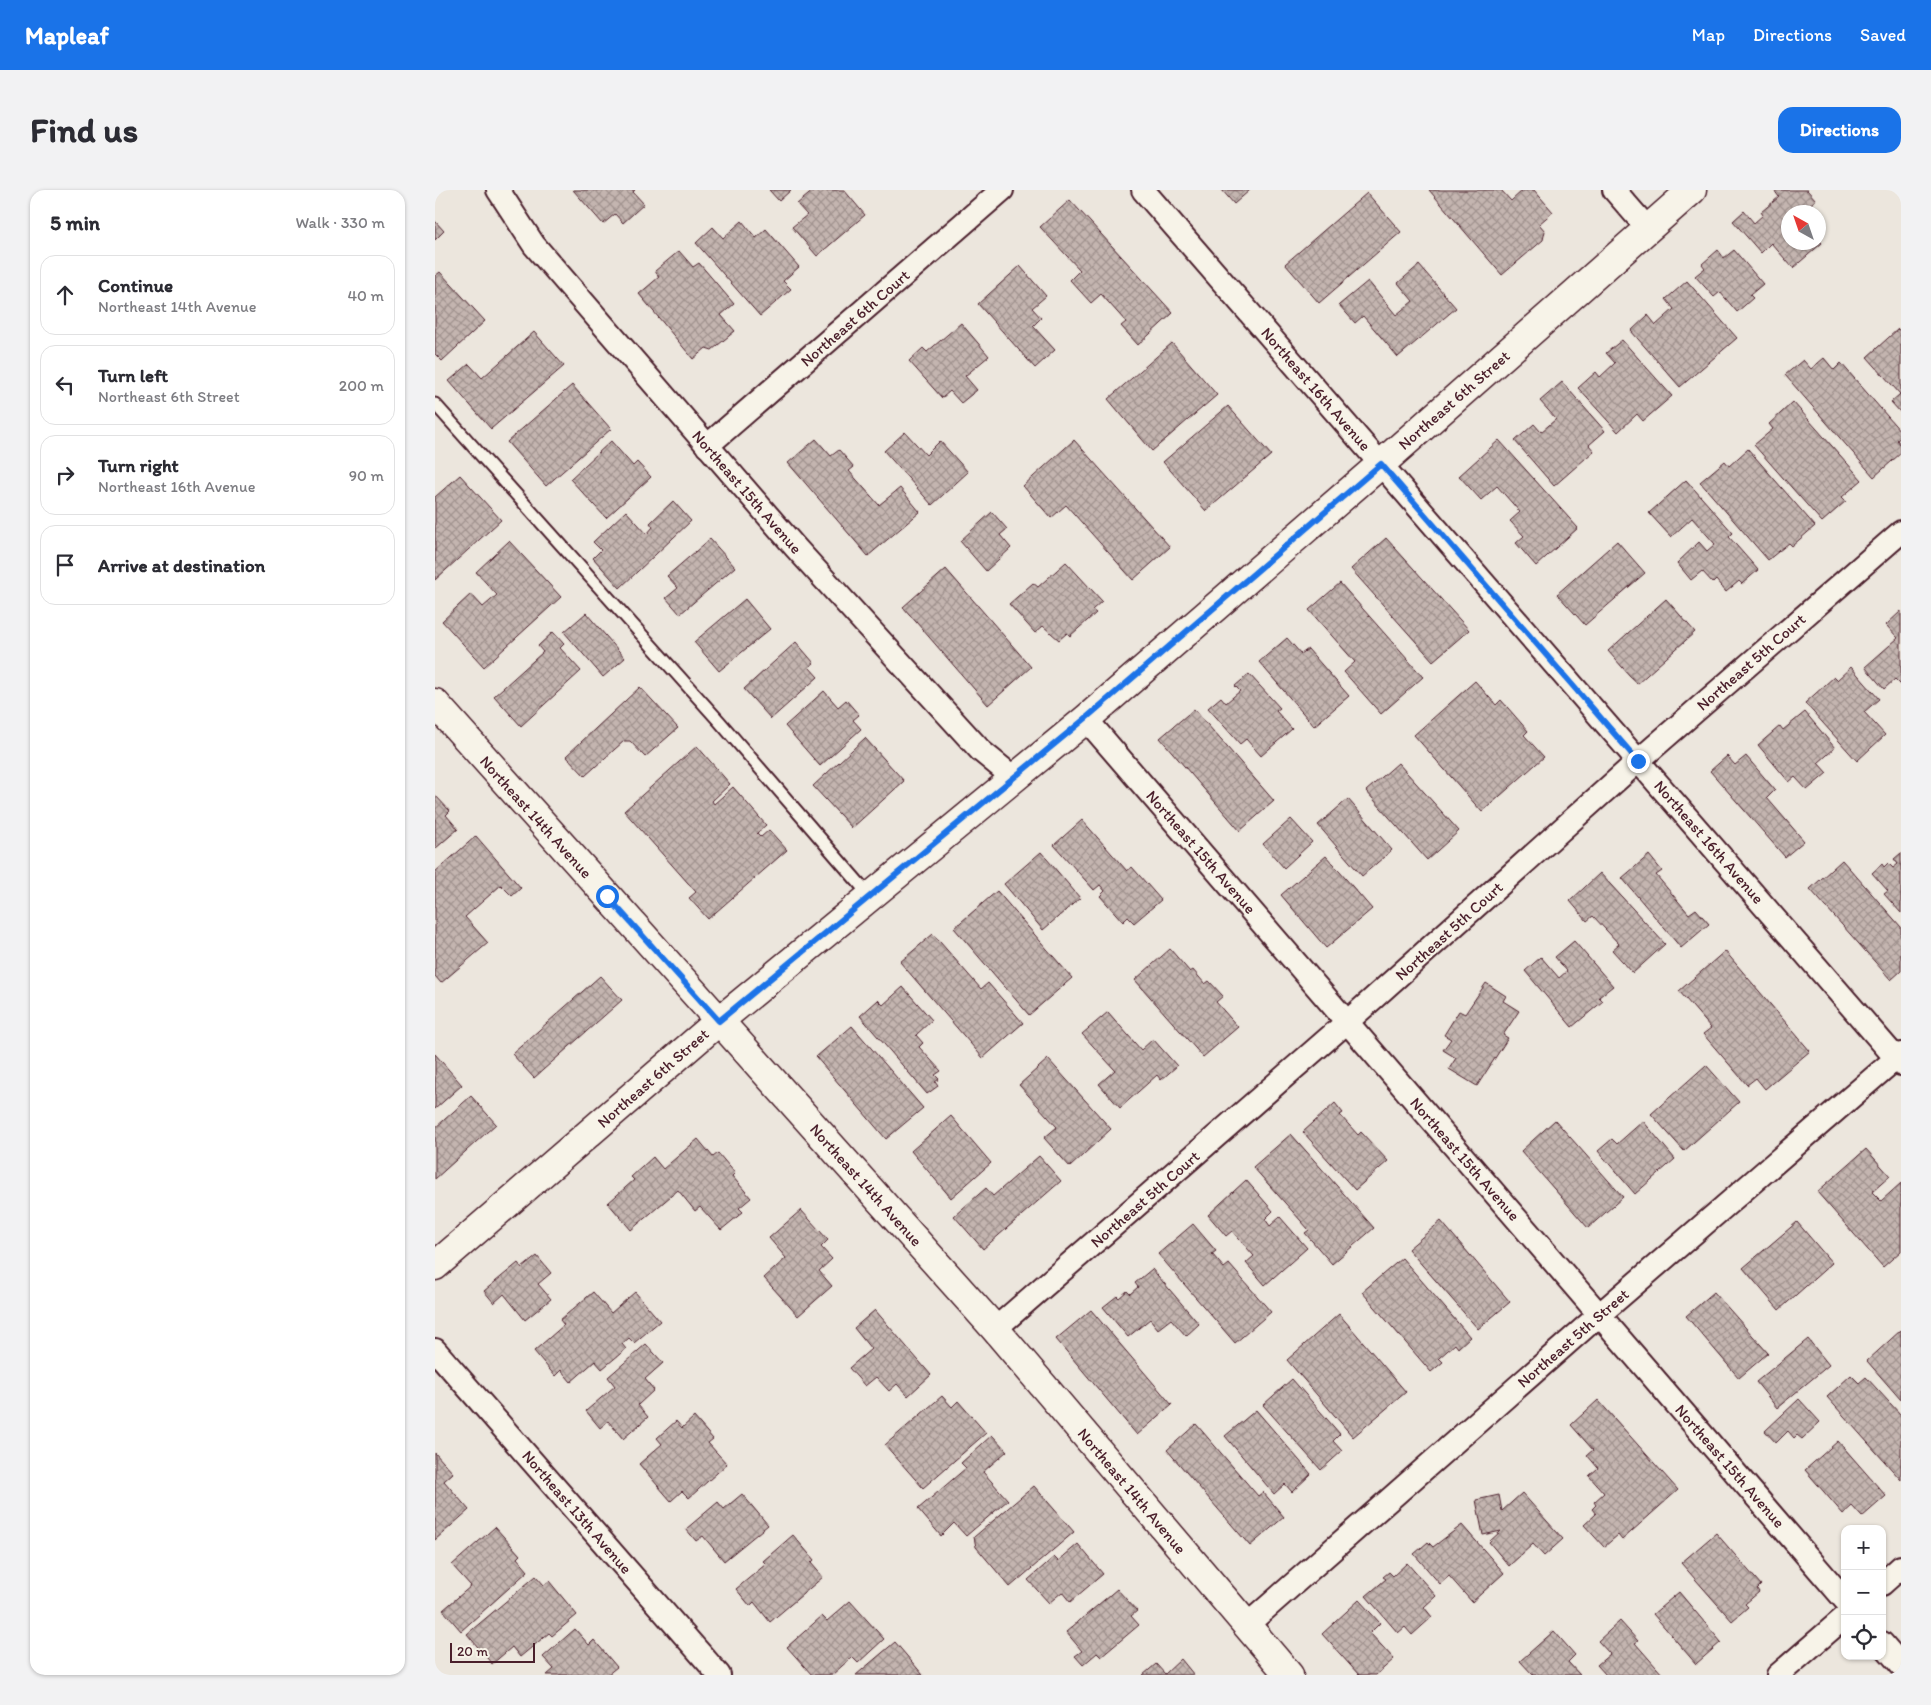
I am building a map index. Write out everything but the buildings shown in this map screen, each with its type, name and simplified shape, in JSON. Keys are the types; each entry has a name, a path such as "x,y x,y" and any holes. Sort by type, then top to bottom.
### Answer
{"street":[{"name":"Northeast 15th Avenue","path":"498,190 534,245 795,547 981,751 1014,778"},
{"name":"Northeast 6th Court","path":"707,446 1002,190"},
{"name":"Northeast 16th Avenue","path":"1143,190 1899,1059"},
{"path":"1614,190 1648,229"},
{"name":"Northeast 6th Street","path":"435,1266 719,1021 1086,718 1381,464 1693,190"},
{"name":"Northeast 5th Court","path":"995,1329 1347,1022 1638,761 1901,532"},
{"name":"Northeast 14th Avenue","path":"435,703 995,1329 1289,1675"},
{"name":"Northeast 15th Avenue","path":"1086,718 1841,1595"},
{"name":"Northeast 5th Street","path":"1247,1625 1599,1315 1899,1059"},
{"name":"Northeast 13th Avenue","path":"435,1350 719,1675"},
{"path":"1886,1580 1901,1567"},
{"path":"1778,1675 1841,1620"},
{"path":"1886,1647 1901,1664"}],"lane":[{"path":"435,404 712,713 871,896"}],"route":[{"path":"607,896 719,1021 1086,718 1381,464 1638,761"}]}
